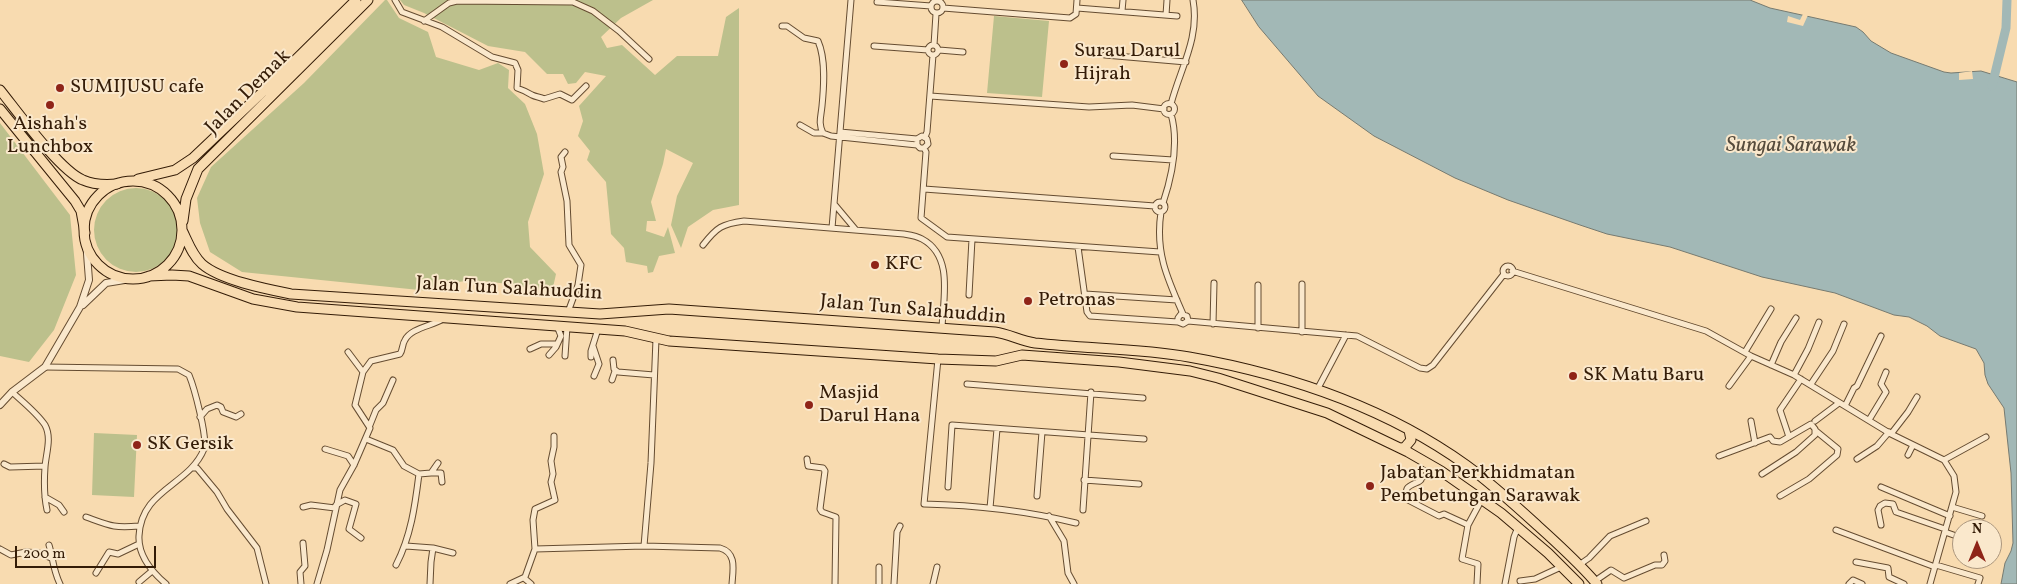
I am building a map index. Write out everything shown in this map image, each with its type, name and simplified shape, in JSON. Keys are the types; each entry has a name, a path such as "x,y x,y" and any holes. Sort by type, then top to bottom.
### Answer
{"main road":[{"name":"Jalan Demak","path":"131,181 175,170 193,158 356,0"},
{"name":"Jalan Demak","path":"182,228 186,199 198,169 368,0"},
{"path":"0,90 68,171 90,182 118,184"},
{"path":"0,109 75,201 83,219 85,237 92,255 105,269 118,276 137,278 149,276 162,269 173,258 180,245 182,228 176,207 166,194 152,185 131,181 118,184 103,191 92,203 86,218 85,237"},
{"name":"Jalan Tun Salahuddin","path":"182,228 193,252 204,265 241,282 271,290 315,296 600,314 669,309 1000,333 1033,343 1161,352 1288,380 1366,408 1409,430 1466,465 1525,514 1579,564 1596,583"},
{"name":"Jalan Tun Salahuddin","path":"149,276 189,276 230,292 274,304 319,309 598,328 625,331 669,341 938,359 996,361 1022,355 1119,362 1190,370 1327,413 1401,448 1441,471 1482,499 1518,527 1562,566 1579,584"},
{"path":"1401,448 1405,447 1411,440 1409,430"}],"street":[{"path":"395,0 402,12 442,27 492,57 515,63 518,70 517,88 526,90 532,95 544,99 555,95 564,95 572,100 586,86"},
{"path":"832,228 851,0"},
{"path":"931,6 938,0 943,8"},
{"path":"943,8 1070,18 1075,16 1077,0"},
{"path":"1122,12 1123,0"},
{"path":"1166,15 1168,0"},
{"path":"1188,322 1188,316 1183,314 1165,272 1160,252 1161,212 1165,209 1163,203 1170,180 1173,160 1174,131 1171,114 1174,108 1171,104 1186,62 1194,28 1193,0"},
{"path":"424,21 449,3 457,1 569,1 583,6 600,16 619,30 648,59"},
{"path":"877,2 931,6"},
{"path":"931,6 932,11 936,14"},
{"path":"936,14 941,12 943,8"},
{"path":"1077,8 1177,16"},
{"path":"936,14 934,45 937,46 938,50"},
{"path":"782,26 787,26 804,38 818,41 820,46 824,65 819,122 823,133"},
{"path":"928,50 930,46 934,45"},
{"path":"874,46 928,50 933,55"},
{"path":"938,50 963,52"},
{"path":"924,148 928,143 925,137 927,132 933,55 938,50"},
{"path":"1105,55 1186,62"},
{"path":"930,96 1089,107 1132,105 1164,109"},
{"path":"1164,109 1166,105 1171,104"},
{"path":"1164,109 1166,114 1171,114"},
{"path":"800,125 814,133 917,142"},
{"path":"917,142 920,137 925,137"},
{"path":"917,142 920,148 924,148"},
{"path":"924,148 926,152 921,213 924,221 946,238 1160,252"},
{"path":"565,152 561,157 563,166 561,172 567,200 567,236 569,245 581,265 578,285 568,312"},
{"path":"1113,156 1173,160"},
{"path":"924,189 1155,206 1158,202 1163,203"},
{"path":"835,205 856,230"},
{"path":"1155,206 1156,210 1161,212"},
{"path":"703,245 715,230 728,223 744,221 904,234 921,238 931,245 940,256 944,271 942,328"},
{"path":"0,405 12,392 45,367 80,307 90,280 85,237"},
{"path":"969,295 972,239"},
{"path":"1078,247 1087,312 1090,316 1357,336 1420,368 1427,368 1433,365 1504,274 1508,276 1512,271 1706,332 1751,356 1811,384 1868,420 1944,460 1954,476 1956,492 1930,584"},
{"path":"80,307 106,284 137,278"},
{"path":"1213,324 1214,283"},
{"path":"1258,284 1258,328"},
{"path":"1302,284 1302,332"},
{"path":"1085,294 1177,300"},
{"path":"1745,352 1771,309"},
{"path":"1178,322 1178,316 1183,314"},
{"path":"370,425 355,405 363,372 371,361 400,354 408,335 435,324 444,318"},
{"path":"1771,365 1781,342 1796,318"},
{"path":"1794,375 1819,322"},
{"path":"1811,384 1833,351 1844,324"},
{"path":"549,354 557,344 561,334 557,326"},
{"path":"565,356 567,327"},
{"path":"591,357 598,328"},
{"path":"1317,390 1346,335"},
{"path":"1845,406 1854,388 1857,386 1881,336"},
{"path":"644,546 651,463 656,338"},
{"path":"530,349 541,344 557,344"},
{"path":"593,346 599,364 594,376"},
{"path":"348,352 363,372"},
{"path":"1728,386 1751,356"},
{"path":"938,359 924,504 966,505 1049,516 1076,523"},
{"path":"612,380 615,371 614,360"},
{"path":"45,367 183,370 189,374 205,442 204,450 192,468 148,505 139,526 138,544 142,554 152,571 166,584"},
{"path":"615,371 654,375"},
{"path":"1868,420 1886,392 1881,384 1886,372"},
{"path":"1789,437 1780,410 1801,379"},
{"path":"316,584 327,550 340,490 366,439 376,410 383,403 393,380"},
{"path":"967,384 1091,392 1143,398"},
{"path":"12,392 46,427 49,436 45,466 45,497 48,510"},
{"path":"1083,510 1091,392"},
{"path":"1857,459 1878,446 1908,412 1917,398"},
{"path":"1815,421 1839,403"},
{"path":"200,417 207,409 217,405 221,407 223,412 236,417 241,414"},
{"path":"1751,421 1755,443"},
{"path":"1719,456 1770,437 1773,441 1780,442 1811,424 1816,431 1838,449 1837,455 1809,479 1780,496"},
{"path":"948,487 952,425 1144,439"},
{"path":"990,508 997,429"},
{"path":"1762,474 1796,452 1815,435 1816,431"},
{"path":"1037,496 1042,432"},
{"path":"510,584 524,578 535,550 533,520 535,509 555,500 552,488 553,474 551,461 554,436"},
{"path":"1944,460 1986,437"},
{"path":"366,439 393,450 404,466 419,474 441,473 442,482"},
{"path":"1908,455 1913,445"},
{"path":"325,449 348,456 354,465"},
{"path":"807,459 808,466 823,468 825,471 820,509 822,512 836,517 835,584"},
{"path":"431,473 438,462"},
{"path":"4,464 10,467 45,466"},
{"path":"192,468 197,468 217,492 226,509 257,548 266,584"},
{"path":"1441,471 1424,476 1419,482 1410,484 1406,494 1408,500 1439,516 1444,514 1468,525"},
{"path":"396,565 406,546 413,518 419,474"},
{"path":"1084,480 1140,484"},
{"path":"1881,487 1950,516"},
{"path":"45,497 59,505 64,512"},
{"path":"1477,584 1478,564 1462,560 1468,525 1482,499"},
{"path":"303,507 311,504 335,506 345,500 356,504 349,529 361,538"},
{"path":"1881,525 1878,510 1880,506 1889,503 1893,504 1896,512 1952,533"},
{"path":"1952,507 1982,516"},
{"path":"1049,516 1064,541 1068,573 1074,584"},
{"path":"86,517 104,525 115,527 139,526"},
{"path":"1579,564 1589,558 1610,536 1646,521"},
{"path":"894,584 896,536 900,526"},
{"path":"1505,584 1514,537 1518,527"},
{"path":"1836,530 1935,566 1980,578 1978,584"},
{"path":"301,584 300,572 305,566 302,542"},
{"path":"49,544 52,553 51,558 60,584"},
{"path":"96,573 109,552 118,554 138,544"},
{"path":"406,546 433,548 453,553"},
{"path":"535,550 644,546 720,548 732,555 734,566 732,584"},
{"path":"430,584 430,562 433,548"},
{"path":"0,549 10,555 26,552 39,553 51,558"},
{"path":"1596,583 1611,570 1624,578 1655,565 1662,565 1665,561 1664,554"},
{"path":"1856,562 1888,568 1889,578 1904,584"},
{"path":"1520,581 1535,579 1562,566"},
{"path":"879,567 879,584"},
{"path":"933,584 937,567"},
{"path":"139,582 152,571"},
{"path":"524,578 530,584"},
{"path":"1848,584 1853,580 1862,584"}],"green space":[{"path":"387,0 399,18 428,32 436,57 479,70 498,63 509,70 508,88 525,104 537,134 544,174 528,222 530,247 556,274 552,292 474,281 443,285 429,291 242,272 210,252 200,223 197,198 211,167 304,83"},
{"path":"400,0 653,0 621,18 601,37 607,48 622,45 655,75 677,56 718,56 726,17 739,8 739,205 713,210 688,227 681,248 671,225 677,196 693,163 666,149 651,202 656,221 647,221 646,231 664,237 668,227 675,253 659,256 653,272 648,273 647,266 626,262 624,248 611,234 606,182 587,160 590,151 578,136 583,121 579,106 606,76 585,72 576,83 568,84 563,74 547,74 525,52 488,46 424,13 404,5"},
{"path":"994,16 1049,21 1042,97 987,93"},
{"path":"0,123 70,215 76,275 54,330 29,362 0,356"},
{"path":"136,188 152,191 166,200 175,214 178,230 175,246 166,260 152,269 136,272 120,269 106,260 97,246 94,230 97,214 106,200 120,191"},
{"path":"94,433 137,435 134,497 92,495"}],"water":[{"name":"Sungai Sarawak","path":"1242,0 1750,0 1770,8 1856,27 1871,41 1891,53 1944,72 1981,71 2017,82 2017,584 2001,584 2005,563 2013,543 2011,473 2004,408 1988,384 1984,363 1976,349 1940,336 1927,326 1909,317 1894,315 1835,293 1762,277 1670,247 1607,234 1508,200 1455,178 1374,136 1318,96 1259,27"}],"pier":[{"path":"1803,14 1808,15 1803,26 1787,22 1788,16 1800,20"},
{"path":"1972,71 1973,79 1959,80 1959,73"}],"waterway":[{"path":"1992,86 2006,28 2007,0"}],"place":[{"name":"Surau Darul Hijrah","path":"1064,64"},
{"name":"SUMIJUSU cafe","path":"60,88"},
{"name":"Aishah's Lunchbox","path":"50,105"},
{"name":"KFC","path":"875,265"},
{"name":"Petronas","path":"1028,301"},
{"name":"SK Matu Baru","path":"1573,376"},
{"name":"Masjid Darul Hana","path":"809,405"},
{"name":"SK Gersik","path":"137,445"},
{"name":"Jabatan Perkhidmatan Pembetungan Sarawak","path":"1370,486"}]}
